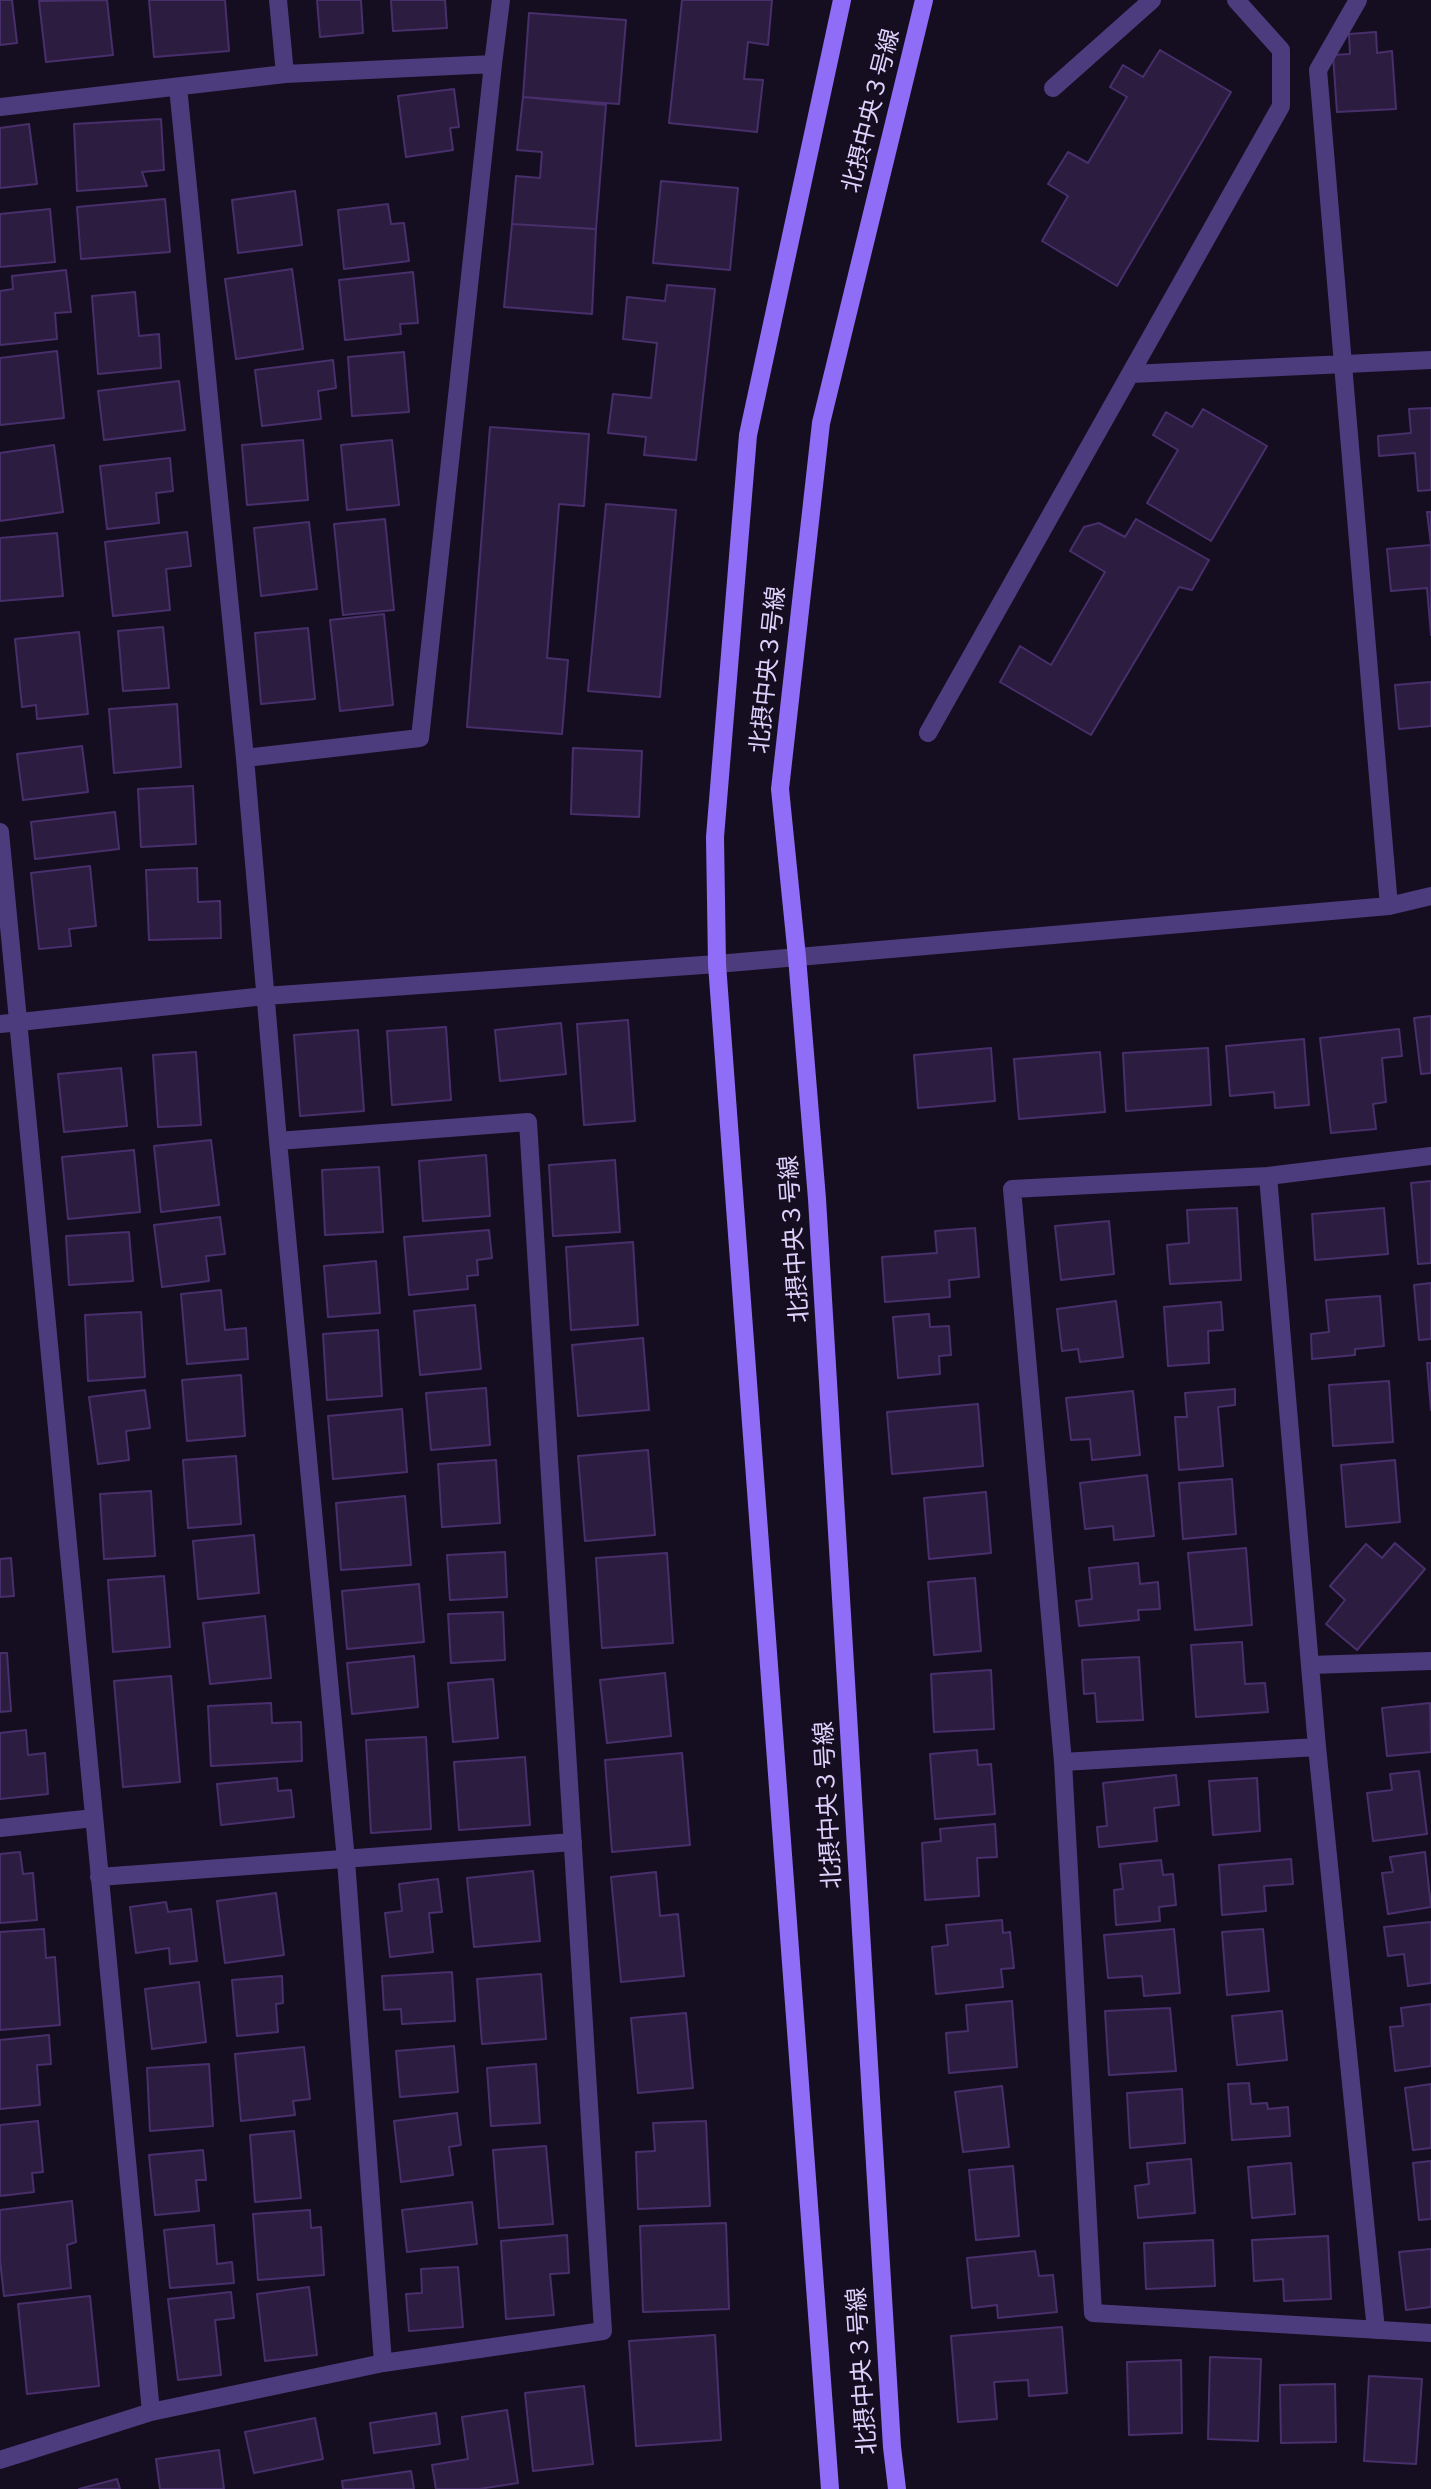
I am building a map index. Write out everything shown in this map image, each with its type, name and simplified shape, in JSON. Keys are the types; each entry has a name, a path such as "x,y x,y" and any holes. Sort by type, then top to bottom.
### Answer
{"street":[{"path":"278,0 285,74"},
{"path":"245,758 420,738 501,0"},
{"name":"北摂中央３号線","path":"830,2489 717,964 715,837 748,435 842,0"},
{"name":"北摂中央３号線","path":"897,2489 892,2448 817,1199 780,789 821,423 924,0"},
{"path":"1053,88 1152,0"},
{"path":"928,733 1281,106 1281,50 1236,0"},
{"path":"1358,0 1318,70 1389,906"},
{"path":"0,107 285,74 493,64"},
{"path":"178,88 245,758 278,1142 346,1860 383,2363"},
{"path":"1131,374 1431,360"},
{"path":"0,832 9,1023 94,1818 151,2412"},
{"path":"9,1023 265,996 717,964 1389,906 1431,896"},
{"path":"0,2460 151,2412 383,2363 603,2331 528,1122 278,1142"},
{"path":"1431,1156 1268,1176 1012,1189 1063,1762 1093,2313 1431,2333"},
{"path":"1268,1176 1317,1748 1376,2330"},
{"path":"1310,1665 1431,1661"},
{"path":"1063,1762 1317,1748"},
{"path":"0,1828 94,1818"},
{"path":"99,1877 573,1842"}],"building":[{"path":"0,0 12,0 17,43 0,45"},
{"path":"107,0 113,55 46,62 39,1"},
{"path":"149,0 225,0 229,51 154,57"},
{"path":"317,0 361,0 363,33 320,37"},
{"path":"391,0 445,0 447,28 393,31"},
{"path":"682,0 772,0 768,45 748,42 744,79 763,80 757,132 669,123"},
{"path":"529,13 626,20 619,104 523,97"},
{"path":"1376,32 1377,53 1392,51 1396,109 1337,112 1333,55 1350,54 1349,34"},
{"path":"1160,50 1231,92 1117,286 1042,241 1068,196 1048,184 1068,152 1088,163 1127,97 1110,87 1123,65 1143,77"},
{"path":"454,89 459,127 450,128 453,150 406,157 398,96"},
{"path":"523,97 606,105 596,229 512,224 516,176 540,178 542,152 517,150"},
{"path":"161,119 164,170 142,172 147,186 77,191 74,124"},
{"path":"29,124 37,184 0,188 0,128"},
{"path":"661,181 738,188 730,270 653,263"},
{"path":"295,191 302,245 238,253 232,200"},
{"path":"165,199 170,252 81,259 77,207"},
{"path":"388,204 391,224 404,223 409,261 344,269 338,210"},
{"path":"50,209 55,262 0,267 0,214"},
{"path":"512,224 596,229 592,314 504,307"},
{"path":"292,269 303,349 236,359 225,279"},
{"path":"66,270 71,312 55,313 57,339 0,345 0,291 13,289 12,276"},
{"path":"413,272 418,323 400,324 401,334 345,340 339,280"},
{"path":"667,285 715,289 696,460 644,455 646,437 608,433 613,394 651,398 657,343 623,339 627,297 665,301"},
{"path":"135,292 139,336 159,334 161,368 98,374 92,296"},
{"path":"57,351 64,418 0,425 0,358"},
{"path":"404,352 409,412 352,416 348,357"},
{"path":"333,360 336,388 318,391 321,419 262,426 255,370"},
{"path":"179,381 185,430 104,440 98,391"},
{"path":"1431,408 1431,490 1418,491 1415,453 1379,456 1378,436 1411,433 1409,409"},
{"path":"1203,409 1267,446 1211,541 1147,503 1178,450 1153,435 1166,412 1192,427"},
{"path":"490,427 589,434 584,506 559,504 547,658 568,660 562,734 467,727"},
{"path":"303,440 308,500 247,505 242,445"},
{"path":"392,440 399,505 347,510 341,445"},
{"path":"54,445 63,512 0,521 0,453"},
{"path":"170,458 173,491 156,493 159,523 107,529 100,466"},
{"path":"606,504 676,510 660,697 588,691"},
{"path":"1427,512 1431,512 1431,545"},
{"path":"385,519 394,610 343,615 334,524"},
{"path":"1136,519 1209,560 1192,590 1179,587 1091,735 1000,682 1020,646 1051,665 1105,572 1070,551 1084,527 1099,523 1125,537"},
{"path":"309,522 317,589 261,596 254,528"},
{"path":"187,532 191,566 166,569 170,610 113,616 105,542"},
{"path":"57,533 63,596 0,601 0,538"},
{"path":"1431,545 1431,635 1427,588 1391,591 1387,549"},
{"path":"384,614 393,705 340,711 330,620"},
{"path":"163,627 169,688 123,691 118,631"},
{"path":"308,628 315,699 261,704 255,633"},
{"path":"79,632 88,714 37,719 36,705 22,707 15,639"},
{"path":"1431,682 1431,726 1399,729 1395,685"},
{"path":"177,704 181,767 114,773 109,709"},
{"path":"82,746 88,792 23,800 17,754"},
{"path":"573,748 642,751 639,817 571,814"},
{"path":"193,786 196,844 141,847 138,789"},
{"path":"115,812 119,849 35,859 31,822"},
{"path":"90,866 96,926 69,929 71,946 39,949 31,873"},
{"path":"197,868 198,902 220,901 221,938 149,940 146,870"},
{"path":"1431,1016 1431,1073 1421,1074 1414,1018"},
{"path":"628,1020 635,1121 584,1125 577,1024"},
{"path":"561,1023 566,1074 500,1081 495,1030"},
{"path":"446,1027 451,1100 392,1105 387,1031"},
{"path":"1399,1029 1402,1056 1382,1058 1386,1102 1373,1104 1376,1129 1331,1133 1320,1038"},
{"path":"358,1030 364,1111 300,1116 294,1035"},
{"path":"1304,1039 1309,1105 1275,1108 1274,1092 1230,1096 1226,1046"},
{"path":"991,1048 995,1101 918,1108 914,1055"},
{"path":"1208,1048 1211,1105 1126,1111 1123,1053"},
{"path":"196,1052 201,1125 158,1127 153,1055"},
{"path":"1100,1052 1105,1112 1019,1119 1014,1059"},
{"path":"121,1068 127,1126 64,1132 58,1074"},
{"path":"211,1140 219,1205 161,1212 154,1146"},
{"path":"134,1150 140,1212 68,1219 62,1157"},
{"path":"486,1155 490,1216 423,1221 419,1161"},
{"path":"615,1160 620,1232 553,1236 549,1165"},
{"path":"379,1167 383,1232 325,1235 322,1170"},
{"path":"1431,1181 1431,1263 1418,1264 1411,1183"},
{"path":"1237,1208 1241,1280 1170,1284 1167,1245 1189,1243 1187,1210"},
{"path":"1384,1208 1388,1254 1315,1260 1312,1214"},
{"path":"220,1217 225,1254 206,1256 209,1281 162,1287 154,1225"},
{"path":"1109,1221 1114,1274 1061,1280 1055,1226"},
{"path":"975,1228 979,1277 949,1280 950,1297 885,1302 882,1257 937,1253 935,1231"},
{"path":"489,1230 492,1258 477,1260 478,1275 467,1276 468,1289 409,1295 404,1237"},
{"path":"129,1232 133,1281 69,1285 66,1236"},
{"path":"633,1242 638,1325 571,1330 566,1247"},
{"path":"376,1261 380,1313 328,1317 324,1266"},
{"path":"1431,1283 1431,1339 1419,1340 1414,1285"},
{"path":"221,1290 225,1330 246,1328 248,1359 187,1364 181,1294"},
{"path":"1380,1296 1384,1346 1355,1349 1355,1355 1312,1359 1311,1334 1329,1332 1326,1300"},
{"path":"1116,1301 1123,1357 1080,1362 1078,1349 1062,1351 1057,1309"},
{"path":"1221,1302 1223,1330 1208,1331 1209,1363 1168,1366 1164,1307"},
{"path":"475,1305 481,1369 420,1375 414,1311"},
{"path":"141,1312 145,1377 88,1381 85,1315"},
{"path":"929,1314 930,1327 949,1326 951,1355 939,1356 940,1374 898,1378 893,1317"},
{"path":"378,1330 382,1396 327,1400 323,1334"},
{"path":"643,1338 649,1410 578,1416 572,1345"},
{"path":"1427,1363 1431,1363 1431,1410"},
{"path":"241,1375 245,1436 187,1441 182,1380"},
{"path":"1389,1381 1393,1442 1333,1446 1329,1385"},
{"path":"486,1388 490,1445 431,1450 426,1393"},
{"path":"1235,1389 1235,1405 1218,1407 1223,1466 1179,1470 1175,1417 1187,1417 1185,1393"},
{"path":"145,1390 150,1428 126,1431 129,1460 98,1464 89,1397"},
{"path":"1133,1391 1140,1455 1092,1460 1090,1439 1071,1440 1066,1398"},
{"path":"978,1404 983,1466 892,1474 887,1412"},
{"path":"402,1409 407,1472 333,1479 328,1416"},
{"path":"648,1450 655,1535 585,1541 578,1456"},
{"path":"236,1456 241,1524 188,1528 183,1460"},
{"path":"496,1460 500,1523 442,1527 438,1464"},
{"path":"1395,1460 1400,1522 1346,1527 1341,1465"},
{"path":"1147,1475 1154,1536 1114,1540 1113,1526 1085,1529 1080,1483"},
{"path":"1232,1479 1236,1534 1183,1539 1179,1483"},
{"path":"151,1491 155,1556 104,1559 100,1494"},
{"path":"986,1492 991,1553 929,1559 924,1498"},
{"path":"405,1496 411,1565 341,1570 336,1503"},
{"path":"254,1535 259,1593 198,1599 193,1541"},
{"path":"1395,1543 1425,1569 1357,1650 1326,1624 1345,1600 1330,1586 1366,1544 1382,1558"},
{"path":"1246,1548 1252,1625 1195,1630 1188,1553"},
{"path":"505,1552 507,1597 450,1600 447,1555"},
{"path":"667,1553 673,1643 602,1648 596,1558"},
{"path":"11,1558 14,1596 0,1597 0,1559"},
{"path":"1138,1563 1140,1584 1158,1582 1160,1609 1138,1610 1139,1620 1079,1626 1076,1601 1092,1599 1089,1568"},
{"path":"164,1576 170,1647 113,1652 108,1580"},
{"path":"975,1578 981,1651 934,1655 928,1582"},
{"path":"419,1584 424,1642 347,1649 342,1591"},
{"path":"503,1612 505,1660 451,1663 448,1614"},
{"path":"265,1616 271,1678 210,1684 203,1623"},
{"path":"1242,1642 1245,1684 1265,1683 1268,1712 1196,1717 1191,1645"},
{"path":"0,1653 7,1653 11,1711 0,1712"},
{"path":"414,1656 418,1707 352,1714 347,1663"},
{"path":"1139,1657 1143,1720 1097,1722 1095,1693 1084,1694 1082,1660"},
{"path":"991,1670 994,1729 934,1732 931,1674"},
{"path":"665,1673 671,1736 607,1743 600,1680"},
{"path":"171,1676 180,1782 123,1787 114,1681"},
{"path":"493,1679 498,1738 453,1742 448,1683"},
{"path":"271,1703 272,1723 301,1722 302,1761 211,1766 208,1706"},
{"path":"1430,1703 1431,1752 1387,1756 1382,1708"},
{"path":"26,1730 28,1755 45,1753 48,1794 0,1799 0,1733"},
{"path":"426,1737 431,1829 371,1833 366,1740"},
{"path":"977,1750 978,1765 991,1764 995,1814 935,1819 930,1754"},
{"path":"682,1753 690,1845 612,1852 605,1760"},
{"path":"525,1757 530,1825 459,1830 454,1762"},
{"path":"1419,1771 1427,1834 1373,1841 1367,1793 1392,1790 1390,1774"},
{"path":"1176,1775 1179,1805 1154,1808 1157,1841 1099,1847 1097,1827 1107,1826 1103,1783"},
{"path":"277,1778 278,1791 291,1790 294,1817 221,1825 217,1784"},
{"path":"1257,1778 1260,1831 1213,1835 1209,1781"},
{"path":"995,1824 997,1857 977,1858 979,1896 925,1900 922,1843 941,1841 940,1829"},
{"path":"20,1852 23,1874 33,1873 37,1920 0,1923 0,1854"},
{"path":"1425,1852 1431,1907 1388,1914 1382,1873 1393,1872 1390,1857"},
{"path":"1291,1859 1293,1884 1264,1886 1266,1911 1222,1915 1219,1865"},
{"path":"1161,1860 1163,1875 1173,1874 1176,1905 1159,1907 1160,1921 1116,1925 1114,1890 1123,1889 1120,1864"},
{"path":"533,1871 540,1941 474,1947 467,1878"},
{"path":"656,1872 660,1916 678,1914 684,1976 621,1982 611,1877"},
{"path":"438,1879 442,1912 429,1913 433,1952 390,1957 385,1913 402,1911 399,1884"},
{"path":"276,1893 284,1955 225,1963 217,1901"},
{"path":"166,1902 168,1912 191,1909 197,1961 170,1964 169,1948 136,1953 130,1907"},
{"path":"1002,1920 1003,1933 1010,1932 1014,1968 1001,1969 1003,1987 936,1994 932,1947 948,1945 946,1925"},
{"path":"1431,1922 1431,1983 1408,1986 1404,1954 1388,1956 1384,1927"},
{"path":"44,1929 46,1958 55,1957 60,2025 0,2030 0,1932"},
{"path":"1174,1929 1180,1993 1144,1996 1142,1976 1108,1978 1104,1935"},
{"path":"1263,1929 1269,1991 1227,1995 1222,1932"},
{"path":"452,1972 455,2021 402,2024 401,2009 384,2010 382,1976"},
{"path":"541,1974 546,2039 482,2044 477,1979"},
{"path":"282,1976 283,2003 276,2004 278,2032 237,2036 232,1980"},
{"path":"199,1982 206,2042 152,2049 145,1989"},
{"path":"1012,2001 1017,2067 949,2073 946,2033 968,2031 966,2005"},
{"path":"1431,2004 1431,2066 1395,2071 1390,2027 1403,2026 1401,2008"},
{"path":"1170,2008 1176,2071 1109,2075 1105,2011"},
{"path":"1282,2011 1287,2060 1237,2065 1232,2016"},
{"path":"686,2013 693,2088 638,2093 631,2018"},
{"path":"49,2035 51,2064 37,2065 40,2105 0,2109 0,2040"},
{"path":"454,2046 458,2092 400,2097 396,2051"},
{"path":"304,2047 310,2099 293,2101 295,2115 241,2121 235,2054"},
{"path":"209,2064 213,2126 150,2131 147,2068"},
{"path":"536,2064 540,2123 491,2126 487,2068"},
{"path":"1249,2083 1251,2104 1267,2103 1268,2109 1288,2107 1290,2136 1232,2140 1228,2084"},
{"path":"1431,2084 1431,2148 1413,2150 1405,2088"},
{"path":"1002,2086 1009,2147 963,2152 955,2092"},
{"path":"1182,2089 1185,2143 1130,2148 1127,2093"},
{"path":"457,2113 461,2145 449,2147 453,2175 401,2182 394,2121"},
{"path":"38,2121 43,2172 32,2173 34,2192 0,2196 0,2125"},
{"path":"706,2121 710,2206 638,2209 636,2152 655,2151 653,2123"},
{"path":"294,2131 301,2198 255,2202 250,2135"},
{"path":"546,2146 553,2224 499,2228 493,2150"},
{"path":"203,2150 206,2180 196,2180 199,2211 155,2215 149,2155"},
{"path":"1191,2159 1195,2213 1138,2218 1135,2186 1149,2184 1147,2163"},
{"path":"1431,2161 1431,2219 1419,2220 1413,2163"},
{"path":"1291,2163 1295,2214 1252,2218 1248,2167"},
{"path":"1013,2166 1019,2236 976,2240 969,2170"},
{"path":"72,2201 76,2242 67,2245 71,2288 4,2296 0,2260 0,2210"},
{"path":"472,2202 477,2244 407,2252 402,2210"},
{"path":"310,2210 311,2228 321,2227 324,2275 258,2280 253,2214"},
{"path":"726,2223 729,2309 643,2312 640,2226"},
{"path":"214,2225 217,2264 232,2262 234,2283 170,2288 164,2230"},
{"path":"567,2235 569,2273 550,2274 554,2315 506,2319 501,2241"},
{"path":"1328,2236 1331,2299 1284,2301 1283,2279 1254,2281 1252,2240"},
{"path":"1213,2240 1215,2286 1146,2289 1144,2243"},
{"path":"1431,2249 1431,2307 1406,2310 1399,2252"},
{"path":"1035,2251 1039,2276 1053,2275 1057,2312 998,2318 997,2305 972,2308 967,2258"},
{"path":"458,2267 463,2327 409,2331 406,2294 422,2293 421,2269"},
{"path":"309,2287 317,2355 265,2361 257,2294"},
{"path":"231,2292 234,2318 215,2320 221,2375 178,2380 168,2299"},
{"path":"90,2296 99,2386 27,2394 18,2304"},
{"path":"1062,2327 1067,2393 1029,2396 1028,2380 994,2382 997,2419 958,2422 951,2336"},
{"path":"715,2335 721,2440 636,2446 629,2341"},
{"path":"1210,2357 1261,2359 1258,2441 1208,2439"},
{"path":"1181,2360 1182,2433 1129,2435 1127,2362"},
{"path":"1369,2376 1422,2379 1416,2464 1364,2461"},
{"path":"1335,2384 1336,2442 1281,2443 1280,2385"},
{"path":"584,2386 593,2464 533,2471 525,2393"},
{"path":"507,2410 518,2483 479,2489 436,2489 432,2465 468,2459 462,2417"},
{"path":"436,2413 440,2444 374,2453 370,2423"},
{"path":"315,2418 323,2459 254,2473 245,2432"},
{"path":"219,2450 224,2489 160,2489 156,2459"},
{"path":"411,2471 414,2489 343,2489 342,2481"},
{"path":"117,2479 120,2489 79,2489"}]}
